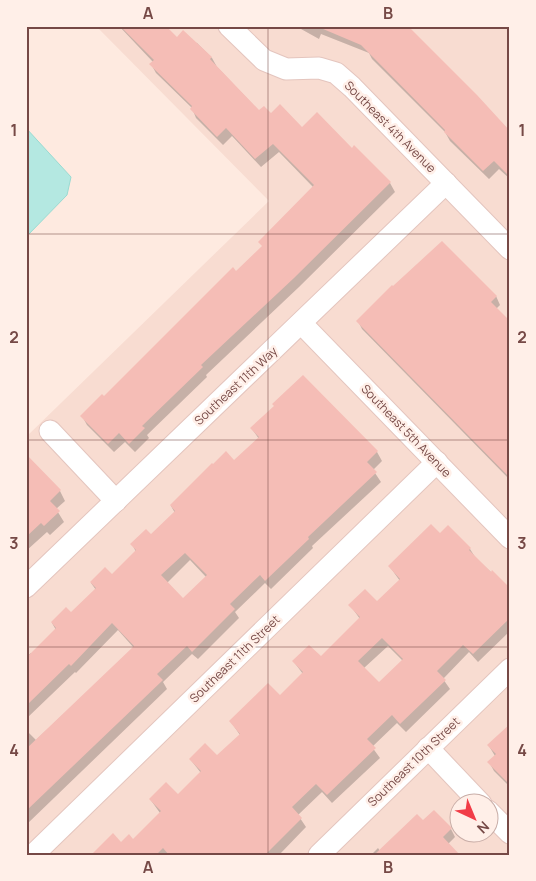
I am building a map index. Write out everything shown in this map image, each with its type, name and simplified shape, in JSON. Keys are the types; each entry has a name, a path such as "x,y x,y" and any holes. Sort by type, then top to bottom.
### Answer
{"street":[{"name":"Southeast 4th Avenue","path":"229,26 264,60 286,69 319,68 336,73 352,87 510,249"},
{"name":"Southeast 11th Way","path":"26,588 302,324 446,183"},
{"name":"Southeast 5th Avenue","path":"302,324 510,538"},
{"path":"50,431 116,500"},
{"name":"Southeast 11th Street","path":"33,855 437,462"},
{"name":"Southeast 10th Street","path":"319,855 510,669"},
{"path":"428,748 472,794"},
{"path":"498,821 510,833"}],"shaded area":[{"path":"96,26 510,26 510,855 26,855 26,437 269,201"}],"water":[{"path":"26,128 71,177 67,195 26,237"}],"building":[{"path":"120,26 166,26 177,37 183,30 212,57 210,59 259,110 264,106 271,113 280,104 302,127 317,112 352,148 354,145 391,182 294,278 201,365 203,367 142,426 145,428 129,444 119,433 108,444 80,416 102,394 104,396 233,267 236,271 262,246 258,242 314,185 273,144 255,159 226,128 217,137 190,109 192,106 149,64 154,60"},
{"path":"316,26 408,26 510,131 510,177 494,161 483,171 361,45"},
{"path":"442,241 497,296 491,302 510,321 510,478 356,321 392,285"},
{"path":"303,375 378,451 367,462 377,472 308,537 309,539 265,581 260,575 230,604 235,609 192,652 187,646 157,674 163,680 26,811 26,749 134,646 112,623 71,666 69,664 26,706 26,658 56,628 51,622 66,607 71,612 96,588 90,582 105,567 112,574 136,550 130,544 146,529 151,534 175,511 170,505 212,463 226,451 234,460 259,437 250,428 274,406 272,404","holes":["185,553 207,575 183,598 161,575"]},
{"path":"26,454 61,490 50,501 60,511 44,526 41,523 26,537"},
{"path":"431,524 440,533 448,525 471,548 469,550 510,588 510,618 473,654 463,645 437,671 446,680 400,724 392,715 367,739 376,748 327,795 316,784 292,807 302,818 265,855 169,855 163,848 156,855 91,855 113,833 121,842 129,834 133,839 161,811 149,799 166,782 178,794 201,771 189,759 205,743 217,755 240,734 229,721 268,683 280,695 303,672 292,661 309,645 321,656 360,617 348,605 365,589 377,601 400,579 388,566","holes":["382,638 403,659 379,682 358,661"]},
{"path":"510,724 510,785 487,762 496,754 487,745"},
{"path":"434,810 448,824 448,832 443,837 460,855 374,855 417,814 423,820"}]}
